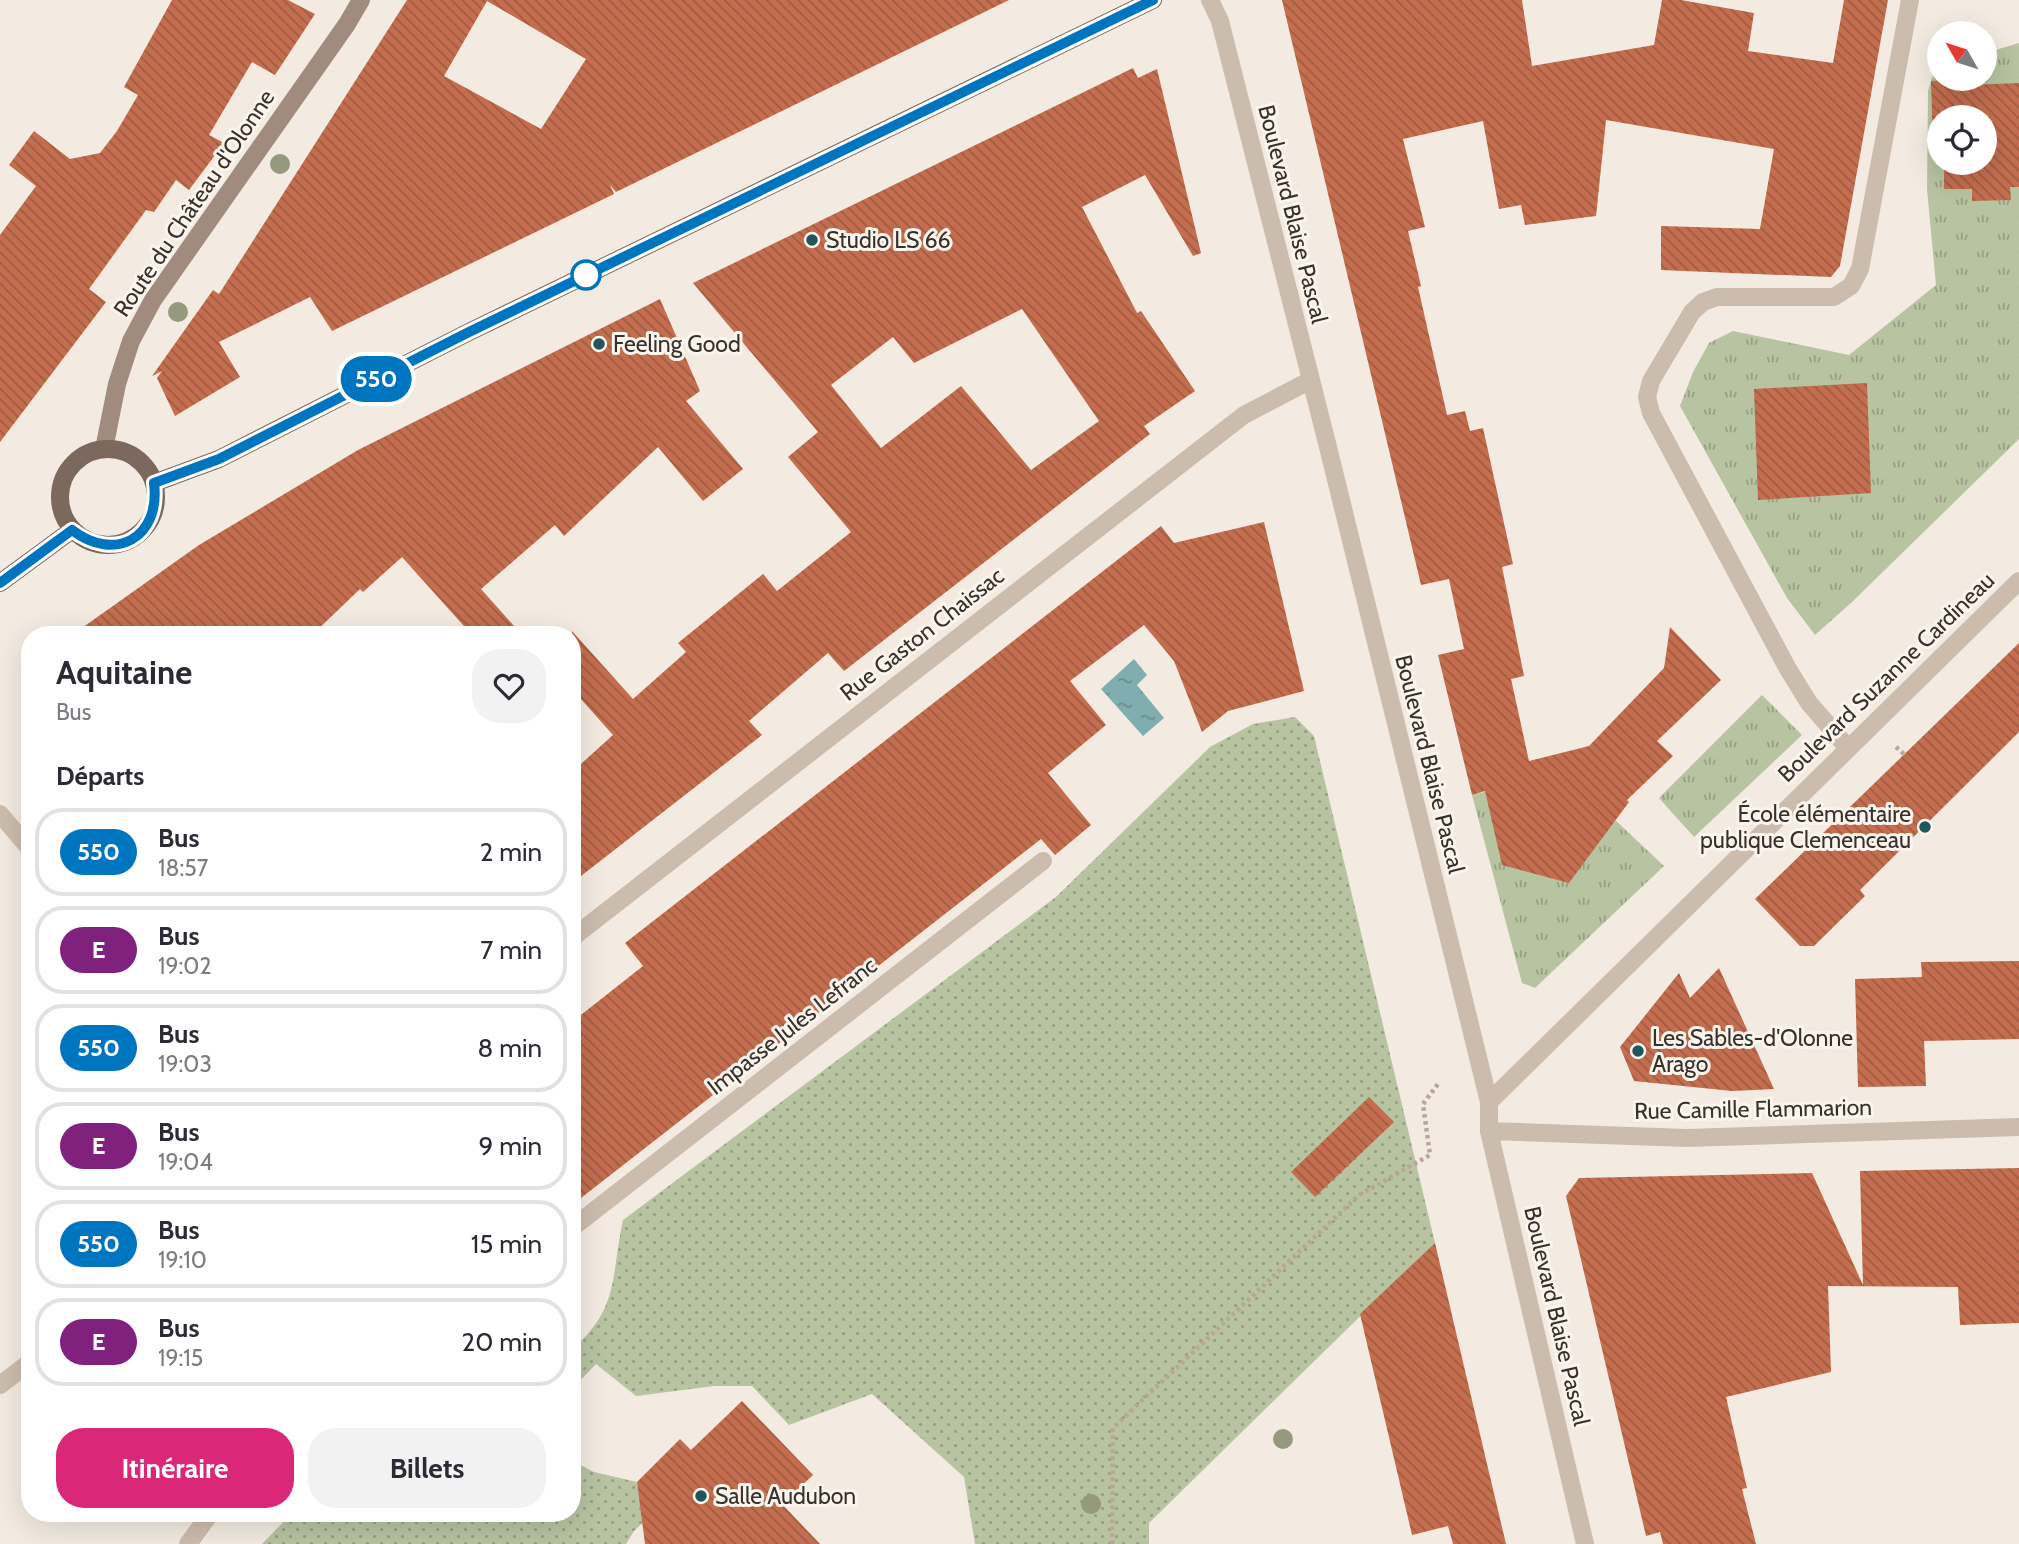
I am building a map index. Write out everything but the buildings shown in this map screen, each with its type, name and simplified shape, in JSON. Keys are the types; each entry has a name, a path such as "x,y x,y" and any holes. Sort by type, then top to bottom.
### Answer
{"main road":[{"name":"Route du Château d'Olonne","path":"104,449 117,384 131,341 153,299 347,24 361,0"},
{"path":"154,483 219,459 467,333 1153,0"},
{"path":"104,449 130,454 141,461 154,483 156,499 153,516 132,540 116,545 100,545 85,540 72,530 63,517 59,502 60,487 66,472 89,452 104,449"},
{"path":"0,583 72,530"}],"street":[{"name":"Boulevard Blaise Pascal","path":"1210,0 1220,21 1309,381 1328,447 1489,1102 1489,1131 1585,1544"},
{"path":"1849,748 1809,702 1788,669 1651,413 1647,397 1651,381 1658,369 1692,312 1703,302 1717,297 1834,297 1851,286 1860,269 1910,0"},
{"name":"Rue Gaston Chaissac","path":"581,931 1244,415 1309,381"},
{"name":"Boulevard Suzanne Cardineau","path":"1489,1102 2019,581"},
{"path":"0,814 21,838"},
{"name":"Impasse Jules Lefranc","path":"581,1221 1043,862"},
{"name":"Rue Camille Flammarion","path":"1489,1131 1687,1138 2019,1127"},
{"path":"0,1385 21,1369"},
{"path":"188,1544 204,1522"}],"path":[{"path":"1112,1544 1113,1428 1359,1195 1430,1155 1423,1104 1438,1084"}],"green space":[{"path":"2019,43 2019,439 1815,635 1787,598 1680,406 1693,372 1709,343 1733,331 1849,355 1936,285 1927,175 1997,175 1997,105 1928,105 1928,91 1997,91 1997,49"},
{"path":"1762,695 1802,735 1694,837 1659,798"},
{"path":"1295,717 1314,736 1435,1243 1149,1523 1149,1544 975,1544 964,1477 872,1394 789,1425 752,1386 714,1386 636,1396 596,1364 581,1380 581,1340 599,1320 606,1305 623,1220 1056,897 1210,747 1253,724"},
{"path":"1564,772 1664,866 1535,988 1522,983 1472,795"},
{"path":"581,1466 594,1472 637,1482 639,1495 655,1511 634,1531 626,1544 262,1544 283,1522 581,1522"}],"water":[{"path":"1134,659 1147,675 1137,685 1164,718 1143,736 1101,689"}],"bus line":[{"name":"550","path":"0,583 72,530 85,540 100,545 116,545 132,540 153,516 156,499 154,483 219,459 467,333 1153,0"}],"place":[{"name":"Studio LS 66","path":"812,240"},
{"name":"Feeling Good","path":"599,344"},
{"name":"École élémentaire publique Clemenceau","path":"1925,827"},
{"name":"Les Sables-d'Olonne Arago","path":"1638,1051"},
{"name":"Salle Audubon","path":"701,1496"}]}
